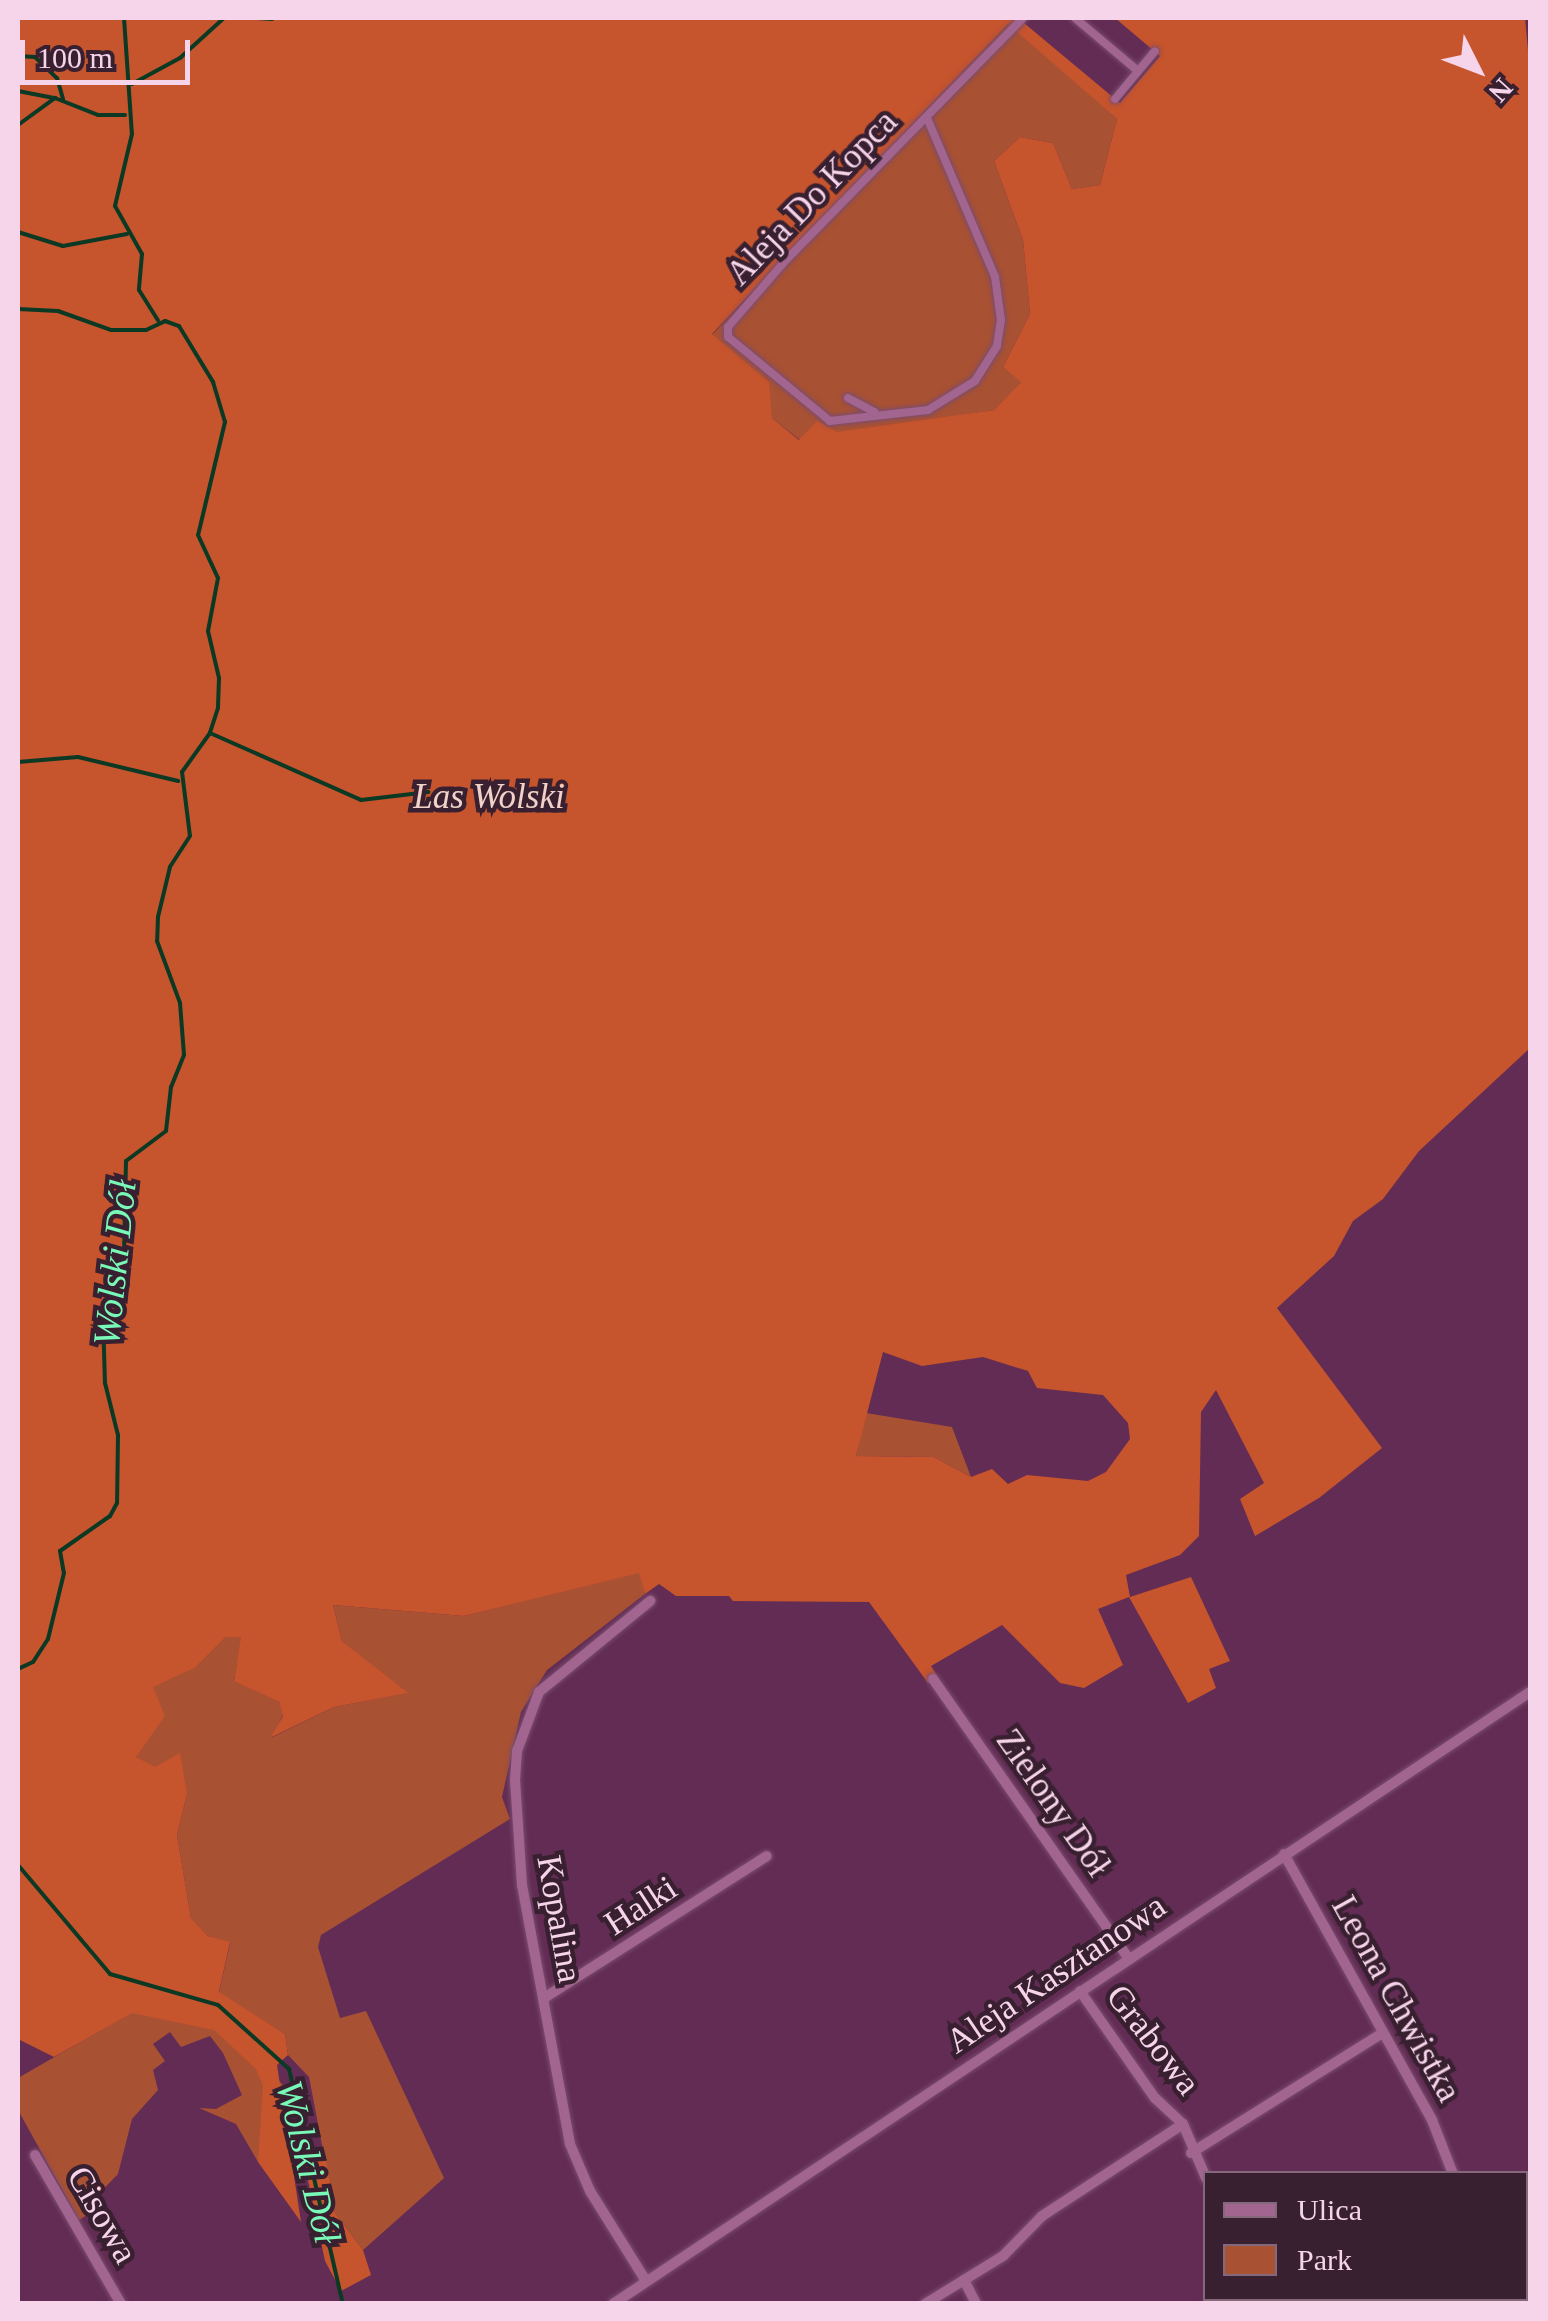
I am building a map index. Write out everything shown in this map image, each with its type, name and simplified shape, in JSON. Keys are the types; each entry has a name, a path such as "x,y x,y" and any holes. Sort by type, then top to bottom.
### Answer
{"street":[{"name":"Aleja Do Kopca","path":"874,412 830,422 728,337 728,328 1023,18"},
{"path":"1075,18 1137,70"},
{"path":"1115,99 1156,52"},
{"path":"848,398 874,412 928,410 962,392 996,346 1001,320 995,277 927,118"},
{"name":"Kopalina","path":"646,2281 574,2157 522,1885 517,1751 539,1692 650,1601"},
{"name":"Zielony Dół","path":"933,1680 1128,1958"},
{"name":"Aleja Kasztanowa","path":"612,2304 1530,1692"},
{"name":"Leona Chwistka","path":"1284,1854 1432,2120 1452,2171"},
{"name":"Halki","path":"544,1998 767,1856"},
{"name":"Grabowa","path":"1080,1990 1155,2098 1184,2124 1191,2153 1203,2173"},
{"path":"1191,2153 1382,2033"},
{"path":"926,2304 1003,2256 1042,2216 1184,2124"},
{"name":"Cisowa","path":"34,2155 121,2304"},
{"path":"964,2280 976,2304"}],"green space":[{"name":"Las Wolski","path":"18,18 1018,18 1120,103 1160,56 1115,18 1525,18 1530,72 1530,1048 1419,1151 1383,1199 1353,1221 1334,1256 1277,1308 1382,1448 1319,1498 1255,1536 1240,1499 1264,1483 1216,1390 1201,1412 1199,1536 1180,1555 1126,1575 1130,1597 1191,1577 1230,1661 1209,1669 1216,1688 1188,1703 1129,1597 1098,1609 1123,1665 1084,1688 1060,1683 1002,1625 931,1666 940,1680 928,1683 869,1602 733,1601 729,1596 676,1596 659,1584 645,1594 639,1573 464,1616 333,1605 342,1641 408,1693 334,1707 270,1738 283,1716 279,1702 234,1681 241,1637 226,1637 196,1667 153,1687 165,1716 136,1757 155,1767 180,1753 187,1794 177,1835 191,1918 208,1936 230,1942 219,1992 285,2034 288,2055 277,2065 301,2222 258,2162 263,2085 256,2069 214,2030 132,2013 54,2057 18,2039","holes":["1008,24 1117,119 1100,185 1072,189 1053,143 1020,137 994,161 1023,240 1030,314 1003,367 1021,382 994,410 837,432 817,421 799,440 772,418 769,382 712,334","883,1352 922,1366 983,1357 1028,1371 1037,1388 1103,1395 1128,1423 1130,1439 1106,1472 1088,1481 1027,1475 1008,1484 992,1469 971,1477 934,1457 856,1456"]},
{"path":"1009,23 1117,119 1100,185 1072,189 1053,143 1020,137 994,161 1023,240 1030,314 1003,367 1022,381 994,410 800,440 772,418 712,335"},
{"path":"18,1401 196,1667 226,1637 242,1637 234,1680 279,1702 283,1715 271,1738 334,1707 406,1693 342,1641 333,1605 464,1616 640,1572 645,1594 547,1670 521,1712 502,1797 510,1819 321,1935 318,1947 340,2018 366,2011 444,2178 363,2250 335,2213 309,2077 288,2055 285,2034 219,1993 230,1943 208,1936 191,1918 177,1835 187,1794 136,1757 212,1992 284,2087 258,2162 236,2124 199,2108 216,2109 242,2095 223,2053 210,2036 181,2047 170,2032 153,2044 165,2061 153,2070 158,2090 132,2119 118,2174 90,2203 95,2210 79,2220 18,2110 18,2078 131,2013"},
{"path":"866,1413 952,1427 971,1477 934,1457 856,1456"},
{"path":"326,2159 335,2213 363,2250 371,2275 341,2291 325,2261 304,2161"}],"waterway":[{"path":"124,18 132,134 115,206 142,254 139,290 158,321"},
{"path":"132,84 180,58 224,18"},
{"path":"257,18 272,19"},
{"path":"18,56 35,57 57,78 63,99"},
{"path":"18,91 55,98"},
{"path":"18,125 55,98 98,115 125,115"},
{"path":"18,232 63,246 127,234"},
{"name":"Wolski Dół","path":"18,309 58,311 111,330 146,330 165,321 179,326 213,382 225,422 198,535 218,578 208,631 219,678 218,708 210,733 182,772 190,836 170,867 158,917 157,941 180,1003 184,1055 171,1087 166,1131 126,1161 124,1256 103,1317 105,1383 118,1435 117,1503 110,1516 60,1551 64,1573 48,1639 33,1662 18,1669"},
{"path":"210,733 361,800 429,792"},
{"path":"18,762 78,757 178,781"},
{"name":"Wolski Dół","path":"18,1865 110,1974 218,2005 289,2069 343,2304"}]}
